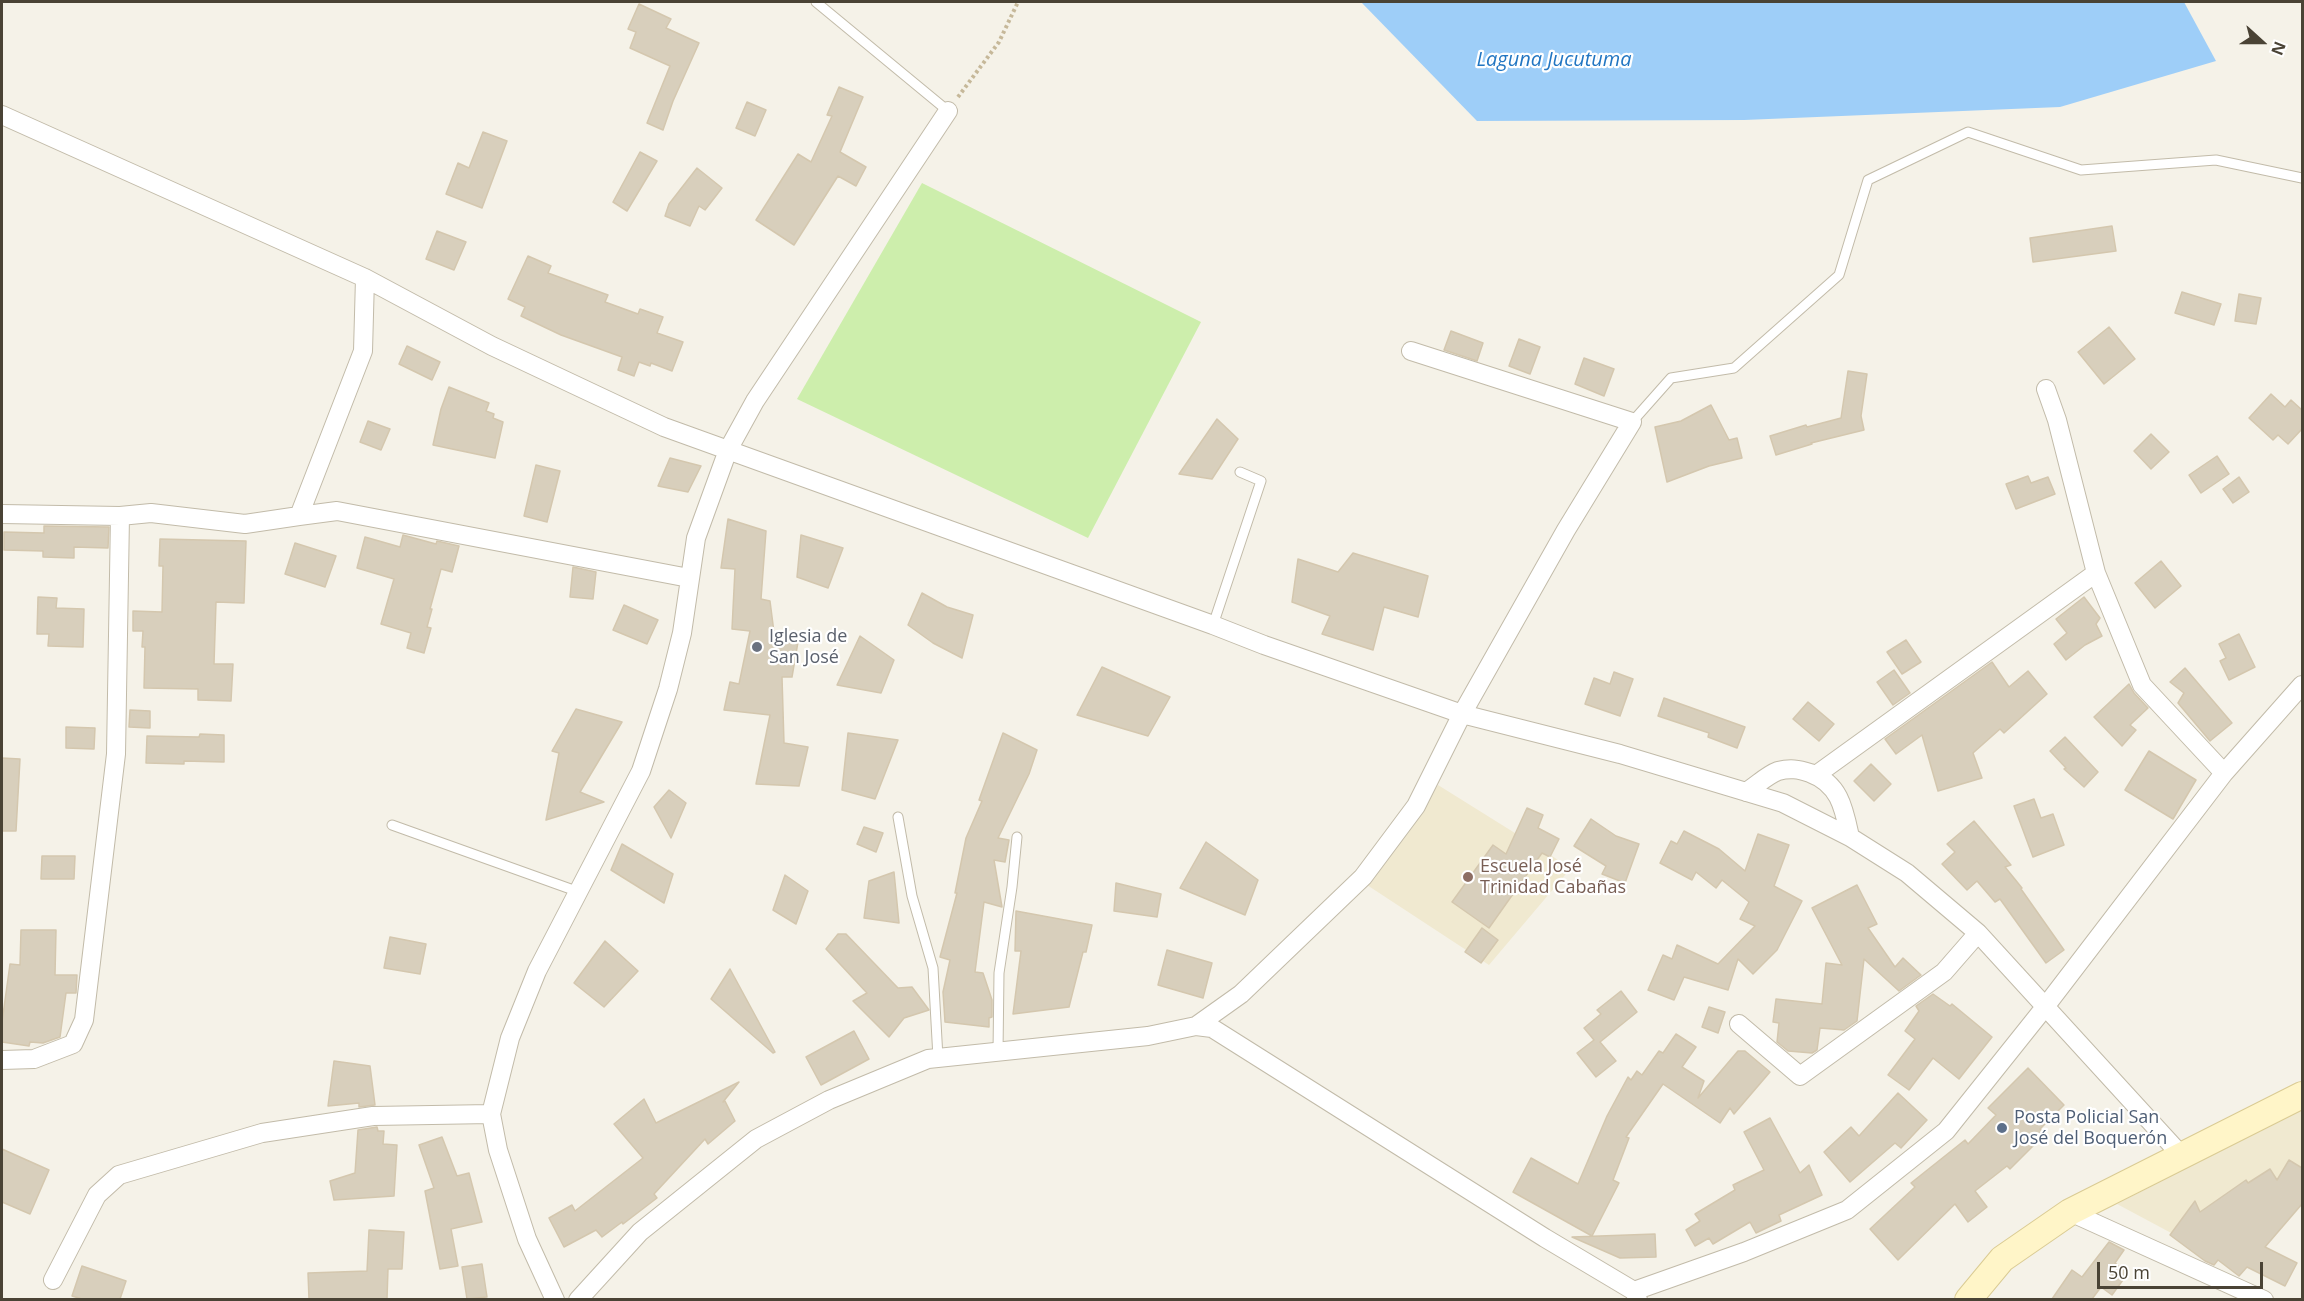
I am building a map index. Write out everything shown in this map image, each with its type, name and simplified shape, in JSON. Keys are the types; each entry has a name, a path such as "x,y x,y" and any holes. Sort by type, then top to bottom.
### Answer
{"main road":[{"path":"1968,1299 2002,1259 2070,1212 2302,1095"}],"street":[{"path":"555,1299 527,1239 498,1150 491,1114 514,1028 537,971 641,771 668,689 682,633 696,538 728,450 754,400 948,111"},
{"path":"2,115 365,278 492,346 664,427 1264,645 1461,714 1620,754 1783,803 1850,837 1907,873 1978,933 2181,1155"},
{"path":"299,516 363,351 365,278"},
{"path":"1196,1026 1241,994 1362,877 1416,806 1461,714 1566,530 1632,422 1411,351"},
{"path":"2046,389 2057,420 2096,573 2142,685 2224,773"},
{"path":"2,514 120,516 152,513 245,524 337,511 689,578"},
{"path":"2,1060 34,1059 73,1044 84,1020 116,754 120,516"},
{"path":"1816,775 2096,573"},
{"path":"578,1299 640,1232 756,1139 829,1100 928,1059 1148,1036 1196,1026 1212,1028 1636,1295 1847,1210 1946,1131 2046,1007 2224,773 2302,685"},
{"path":"1746,792 1775,772 1794,768 1816,775 1831,784 1844,808 1850,837"},
{"path":"1739,1024 1800,1076 1944,972 1978,933"},
{"path":"53,1280 96,1195 119,1175 273,1132 373,1116 491,1114"},
{"path":"2070,1212 2264,1299"}],"lane":[{"path":"816,2 948,111"},
{"path":"1632,422 1671,378 1734,369 1839,275 1868,180 1968,132 2081,170 2217,160 2302,178"},
{"path":"1214,625 1261,481 1240,472"},
{"path":"898,818 912,896 933,968 938,1058"},
{"path":"392,825 579,892"},
{"path":"998,1052 999,973 1017,837"}],"path":[{"path":"948,111 999,42 1018,2"}],"shaded area":[{"name":"Escuela José Trinidad Cabañas","path":"1438,785 1571,868 1489,965 1367,885"},
{"path":"2302,1108 2302,1193 2231,1265 2117,1204"}],"green space":[{"path":"922,183 1201,322 1088,538 797,399"}],"water":[{"name":"Laguna Jucutuma","path":"1361,2 2184,2 2216,61 2060,107 1744,120 1477,121"}],"building":[{"path":"639,4 671,19 666,28 699,43 673,101 663,130 647,123 670,66 630,48 636,32 628,29"},
{"path":"839,87 863,97 840,152 866,167 856,186 838,176 794,245 756,220 798,154 811,162 832,116 827,115"},
{"path":"747,102 766,110 755,136 736,128"},
{"path":"483,132 507,141 482,208 446,194 458,163 469,168"},
{"path":"640,152 657,161 627,211 613,202"},
{"path":"697,168 722,188 705,210 699,206 690,226 665,216 669,204"},
{"path":"2112,226 2116,251 2033,262 2030,238"},
{"path":"437,231 466,242 454,270 426,259"},
{"path":"528,256 551,266 548,273 608,295 605,302 638,314 640,309 663,317 657,333 683,342 672,371 651,363 650,366 639,362 634,376 618,370 622,357 561,335 521,316 525,307 508,299"},
{"path":"2182,292 2221,304 2214,325 2175,313"},
{"path":"2239,294 2261,298 2256,324 2235,321"},
{"path":"2109,327 2135,359 2104,384 2078,352"},
{"path":"1451,331 1483,343 1477,361 1444,350"},
{"path":"1519,339 1540,347 1530,374 1509,366"},
{"path":"407,346 440,362 432,380 399,364"},
{"path":"1584,358 1614,369 1604,396 1575,384"},
{"path":"1848,371 1867,374 1861,416 1864,430 1811,443 1776,455 1770,436 1806,425 1807,427 1841,418"},
{"path":"449,387 489,403 486,411 494,414 493,418 503,422 495,458 433,445 441,409"},
{"path":"2271,394 2285,407 2291,400 2302,410 2302,429 2288,444 2278,435 2273,440 2249,418"},
{"path":"1711,405 1729,440 1737,438 1742,458 1709,466 1667,482 1655,427 1681,421"},
{"path":"1217,419 1238,439 1212,479 1179,474"},
{"path":"368,421 390,429 381,450 360,442"},
{"path":"2151,434 2169,452 2151,469 2134,451"},
{"path":"2217,456 2229,474 2201,493 2189,475"},
{"path":"670,458 701,466 688,492 658,486"},
{"path":"536,465 560,471 547,522 524,516"},
{"path":"2028,476 2031,483 2048,477 2055,494 2016,509 2006,484"},
{"path":"2239,477 2249,492 2233,503 2223,489"},
{"path":"728,519 766,531 761,599 770,601 775,640 799,636 792,677 782,677 784,743 808,747 799,786 756,784 770,715 724,710 730,682 739,684 750,631 732,629 735,569 721,568"},
{"path":"44,526 109,527 108,548 74,547 74,558 43,557 43,551 4,550 4,532 44,533"},
{"path":"403,535 436,544 437,541 459,546 452,572 441,569 430,609 432,609 427,627 431,628 424,653 407,648 411,633 381,624 394,579 357,568 365,537 400,547"},
{"path":"801,535 843,548 828,588 797,577"},
{"path":"160,539 246,541 244,603 216,602 214,664 233,664 231,701 198,700 198,689 144,688 143,631 133,631 133,611 162,612 163,566 159,566"},
{"path":"295,543 336,556 325,587 285,574"},
{"path":"1353,553 1428,576 1418,617 1384,607 1373,650 1322,634 1330,616 1292,602 1298,559 1338,572"},
{"path":"2161,561 2181,586 2155,608 2135,583"},
{"path":"573,567 596,572 593,599 570,597"},
{"path":"922,593 947,607 973,615 962,658 933,643 908,625"},
{"path":"38,597 57,598 56,608 84,609 83,647 48,646 49,634 37,634"},
{"path":"2084,597 2100,618 2096,624 2102,636 2085,645 2066,660 2054,644 2067,633 2056,619"},
{"path":"624,605 658,620 647,644 613,630"},
{"path":"2239,634 2255,667 2229,680 2220,661 2226,658 2219,644"},
{"path":"860,636 894,660 881,693 837,685"},
{"path":"1906,640 1921,662 1902,674 1887,652"},
{"path":"1992,662 2009,687 2028,671 2047,694 2004,733 2000,729 1973,753 1982,778 1938,791 1922,735 1896,754 1885,739"},
{"path":"1102,667 1170,697 1148,736 1077,715"},
{"path":"2185,668 2232,723 2210,741 2178,703 2184,693 2170,682"},
{"path":"1894,670 1910,693 1893,705 1877,682"},
{"path":"1614,672 1633,679 1620,716 1585,704 1594,678 1610,684"},
{"path":"2129,684 2148,708 2130,725 2136,730 2122,746 2094,717"},
{"path":"1664,698 1745,727 1737,748 1708,737 1709,733 1658,716"},
{"path":"1808,702 1834,724 1819,741 1793,719"},
{"path":"576,709 622,722 580,792 604,802 546,820 559,753 552,751"},
{"path":"130,710 150,711 150,728 129,727"},
{"path":"66,727 95,728 94,749 66,748"},
{"path":"848,733 898,740 875,799 842,790"},
{"path":"1003,733 1037,750 1029,774 998,838 1009,840 1005,862 994,860 1002,907 984,902 975,972 983,973 992,1000 992,1017 989,1018 989,1027 945,1022 943,992 950,960 940,957 957,893 955,893 966,838 982,801 979,800"},
{"path":"200,734 224,735 224,762 146,763 147,736 199,737"},
{"path":"2065,737 2098,772 2084,787 2064,769 2066,768 2050,751"},
{"path":"2149,751 2196,780 2173,819 2125,790"},
{"path":"2,758 20,759 16,831 2,831"},
{"path":"1871,764 1891,784 1874,801 1854,781"},
{"path":"669,790 686,803 671,838 654,807"},
{"path":"2034,799 2041,818 2053,814 2064,845 2033,857 2014,806"},
{"path":"1527,808 1543,815 1538,828 1559,839 1550,857 1542,853 1489,928 1452,902 1493,845 1506,854"},
{"path":"1591,819 1616,836 1639,844 1625,883 1602,874 1606,866 1574,846"},
{"path":"1974,821 2011,865 2005,867 2064,950 2046,963 2000,899 1995,902 1977,881 1967,890 1942,864 1955,852 1947,844"},
{"path":"864,827 883,833 876,852 857,844"},
{"path":"1684,831 1719,849 1745,871 1758,834 1789,845 1774,886 1802,901 1777,950 1753,974 1738,959 1728,990 1684,977 1674,1000 1648,990 1663,955 1672,959 1677,945 1718,964 1755,926 1740,919 1749,902 1722,880 1716,888 1696,872 1692,880 1660,863 1671,841 1677,844"},
{"path":"1206,842 1258,880 1245,915 1180,888"},
{"path":"622,844 673,874 664,903 611,870"},
{"path":"42,856 75,856 74,879 41,879"},
{"path":"894,872 899,923 864,918 869,881"},
{"path":"785,875 808,891 796,924 773,910"},
{"path":"1116,883 1161,894 1157,917 1114,911"},
{"path":"1857,885 1877,924 1868,928 1895,967 1903,958 1921,975 1899,991 1864,959 1857,1021 1844,1030 1820,1028 1817,1050 1812,1053 1788,1051 1777,1042 1779,1023 1773,1022 1776,999 1822,1004 1826,963 1842,965 1812,908"},
{"path":"1016,911 1092,925 1069,1007 1013,1014 1021,951 1015,951"},
{"path":"1482,928 1498,940 1481,963 1465,952"},
{"path":"21,930 56,930 55,975 77,975 76,993 66,993 60,1037 43,1043 30,1042 29,1046 2,1042 2,1022 10,964 20,965"},
{"path":"838,934 846,934 898,988 912,987 929,1010 904,1018 889,1037 853,1001 867,993 826,949"},
{"path":"390,937 426,944 420,974 384,968"},
{"path":"605,941 638,971 604,1007 574,983"},
{"path":"1167,950 1212,963 1203,998 1158,985"},
{"path":"730,969 775,1052 773,1053 711,999"},
{"path":"1621,991 1637,1012 1600,1042 1616,1061 1596,1077 1577,1053 1594,1040 1584,1028 1601,1014 1597,1010"},
{"path":"1933,994 1950,1006 1952,1004 1992,1037 1959,1079 1933,1058 1909,1090 1888,1075 1915,1039 1905,1031 1919,1011 1916,1006"},
{"path":"1709,1007 1725,1012 1718,1033 1702,1027"},
{"path":"854,1031 869,1059 821,1085 806,1057"},
{"path":"1676,1034 1696,1047 1682,1067 1704,1081 1698,1098 1738,1051 1745,1051 1770,1072 1734,1114 1730,1108 1720,1123 1663,1084 1626,1137 1629,1138 1613,1180 1619,1183 1592,1236 1513,1192 1531,1158 1578,1184 1607,1116 1628,1077 1631,1080 1637,1071 1642,1075 1659,1051 1663,1053"},
{"path":"334,1061 370,1066 375,1105 359,1107 359,1103 328,1106"},
{"path":"2028,1068 2064,1105 2040,1129 2045,1134 2010,1169 2007,1166 1975,1191 1987,1207 1968,1222 1955,1204 1898,1260 1870,1229 1915,1187 1911,1183 1965,1140 1968,1144 1996,1115 1988,1108"},
{"path":"739,1082 723,1102 725,1101 735,1121 708,1144 705,1139 654,1194 657,1198 602,1237 596,1230 564,1247 549,1218 572,1205 575,1211 643,1158 614,1124 644,1099 656,1123"},
{"path":"1898,1093 1927,1120 1901,1148 1895,1143 1850,1182 1824,1152 1851,1127 1859,1136"},
{"path":"1770,1118 1800,1173 1809,1165 1822,1195 1779,1215 1781,1221 1756,1233 1750,1222 1713,1244 1709,1238 1695,1246 1686,1230 1700,1221 1695,1214 1735,1190 1733,1185 1764,1170 1744,1132"},
{"path":"377,1127 378,1131 384,1131 383,1144 397,1145 394,1196 334,1200 330,1181 355,1173 358,1130"},
{"path":"442,1137 457,1176 469,1173 482,1222 451,1229 458,1266 440,1269 425,1191 434,1188 419,1145"},
{"path":"2,1149 49,1170 30,1214 2,1202"},
{"path":"2289,1160 2302,1168 2302,1204 2265,1247 2297,1263 2285,1286 2247,1267 2239,1276 2218,1260 2214,1265 2170,1235 2195,1201 2200,1212 2246,1180 2248,1183 2270,1169 2277,1180"},
{"path":"369,1230 404,1232 402,1269 388,1269 387,1299 309,1299 308,1273 367,1271"},
{"path":"1655,1234 1656,1257 1620,1258 1572,1237"},
{"path":"2109,1242 2124,1250 2115,1263 2128,1273 2112,1295 2101,1287 2092,1299 2052,1299 2072,1270 2082,1277"},
{"path":"482,1264 487,1297 467,1299 462,1267"},
{"path":"82,1266 126,1281 120,1299 82,1299 72,1296"}],"place":[{"name":"Iglesia de San José","path":"757,647"},
{"name":"Escuela José Trinidad Cabañas","path":"1468,877"},
{"name":"Posta Policial San José del Boquerón","path":"2002,1128"}]}
